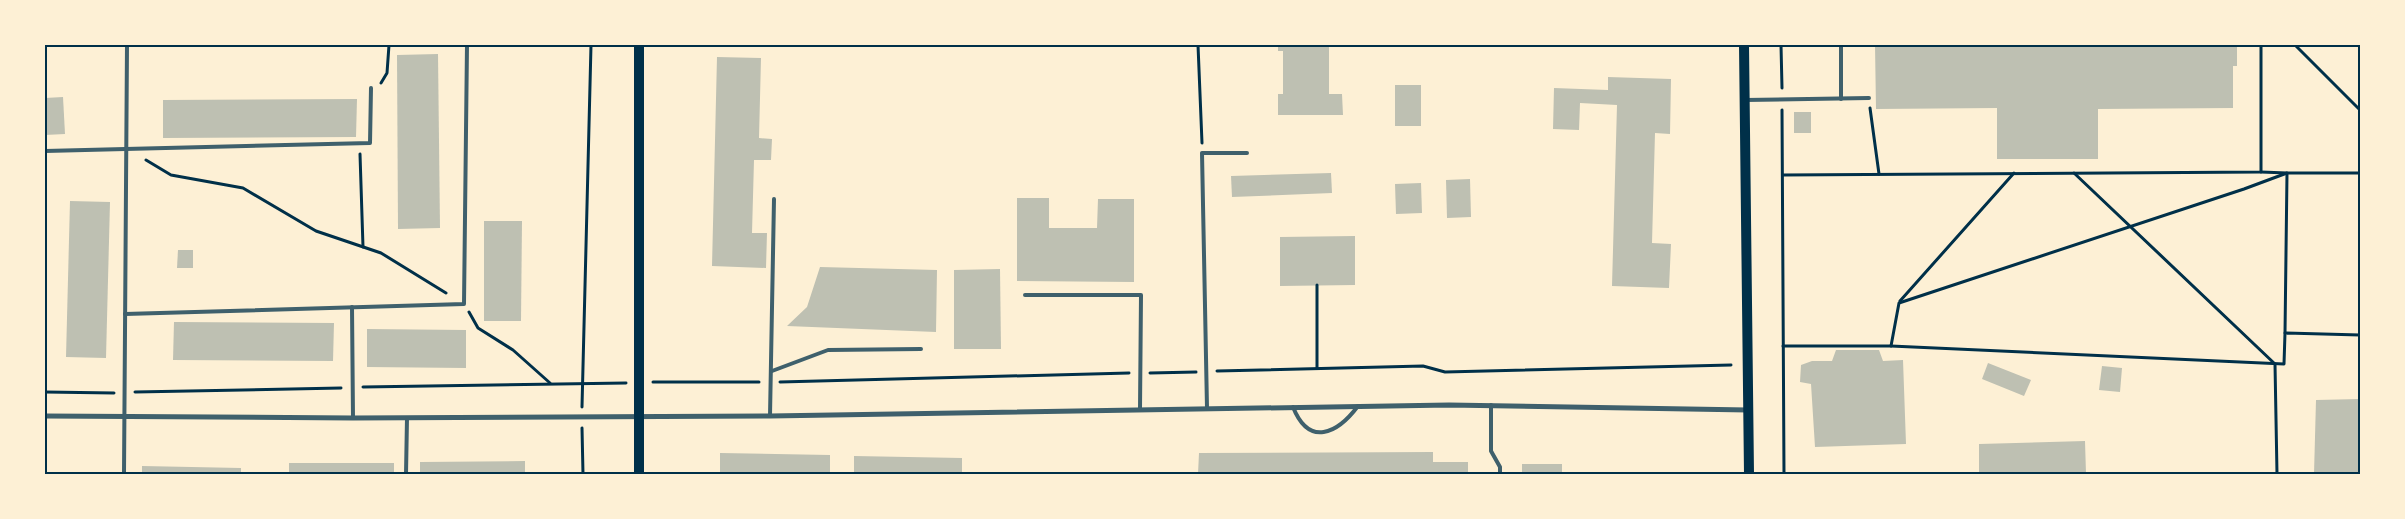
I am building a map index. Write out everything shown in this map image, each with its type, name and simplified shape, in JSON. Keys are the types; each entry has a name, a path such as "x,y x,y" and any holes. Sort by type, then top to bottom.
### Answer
{"main road":[{"path":"639,45 639,474"},
{"path":"1744,45 1749,474"}],"street":[{"path":"45,416 582,418 1293,406 1491,406 1748,410"}],"lane":[{"path":"124,474 127,45"},
{"path":"125,314 464,304 466,45"},
{"path":"1841,45 1841,99"},
{"path":"45,151 370,143 371,88"},
{"path":"1745,100 1869,98"},
{"path":"1207,408 1202,153 1247,153"},
{"path":"770,416 774,199"},
{"path":"1025,295 1141,296 1140,409"},
{"path":"352,307 353,418"},
{"path":"772,371 828,350 921,349"},
{"path":"1293,406 1304,426 1313,431 1329,431 1340,426 1358,406"},
{"path":"1491,406 1491,451 1500,467 1500,474"},
{"path":"406,474 407,418"}],"path":[{"path":"371,88 378,87 387,73 389,45"},
{"path":"583,474 582,384 591,45"},
{"path":"1198,45 1202,153"},
{"path":"1781,45 1784,474"},
{"path":"2261,45 2261,172"},
{"path":"2295,45 2360,110"},
{"path":"1869,98 1879,174"},
{"path":"360,144 363,247"},
{"path":"126,148 171,175 243,188 316,231 381,253 464,304 478,328 512,350 550,384"},
{"path":"1783,175 2074,172 2360,173"},
{"path":"2074,172 2275,364 2278,474"},
{"path":"1891,346 1899,303 2015,173"},
{"path":"1899,303 2287,173"},
{"path":"1784,346 1891,346 2284,364 2287,173"},
{"path":"1317,368 1318,285"},
{"path":"2285,333 2360,335"},
{"path":"45,392 125,393 640,382 771,382 1423,366 1445,372 1731,365"}],"building":[{"path":"1278,45 1329,45 1329,94 1342,94 1343,115 1278,115 1278,94 1283,94 1283,51 1278,51"},
{"path":"1875,45 2237,45 2237,66 2233,66 2233,108 2098,109 2098,159 1997,159 1997,108 1876,109"},
{"path":"438,54 440,228 398,229 397,55"},
{"path":"717,57 761,58 759,138 772,139 771,160 754,160 752,233 767,233 766,268 712,266"},
{"path":"1608,77 1671,79 1670,134 1655,133 1652,243 1671,244 1669,288 1612,286 1617,105 1580,103 1579,130 1553,129 1554,88 1608,90"},
{"path":"1395,85 1421,85 1421,126 1395,126"},
{"path":"63,97 65,134 45,135 45,98"},
{"path":"357,99 356,137 163,138 163,100"},
{"path":"1794,112 1811,112 1811,133 1794,133"},
{"path":"1331,173 1332,193 1232,197 1231,176"},
{"path":"1470,179 1471,217 1447,218 1446,180"},
{"path":"1421,183 1422,213 1396,214 1395,184"},
{"path":"1017,198 1049,198 1049,228 1097,228 1098,199 1134,199 1134,282 1017,281"},
{"path":"70,201 110,202 106,358 66,357"},
{"path":"484,221 522,221 521,321 484,321"},
{"path":"1355,236 1355,285 1280,286 1280,237"},
{"path":"178,250 193,250 193,268 177,268"},
{"path":"820,267 937,270 936,332 787,326 807,307"},
{"path":"1000,269 1001,349 954,349 954,270"},
{"path":"174,322 334,323 333,361 173,360"},
{"path":"367,329 466,330 466,368 367,367"},
{"path":"1836,350 1879,350 1883,361 1903,360 1906,444 1815,447 1811,384 1800,382 1801,365 1812,361 1832,361"},
{"path":"1988,363 2031,380 2024,396 1982,379"},
{"path":"2102,366 2122,368 2120,392 2099,390"},
{"path":"2360,399 2360,474 2314,474 2316,400"},
{"path":"2085,441 2086,474 1979,474 1979,444"},
{"path":"1433,452 1433,462 1468,462 1468,474 1198,474 1199,453"},
{"path":"720,453 830,455 830,474 720,474"},
{"path":"854,456 962,458 962,474 854,474"},
{"path":"525,461 525,474 420,474 420,462"},
{"path":"289,463 394,463 394,474 289,474"},
{"path":"1522,464 1562,464 1562,474 1522,474"},
{"path":"142,466 241,468 241,474 142,474"}]}
